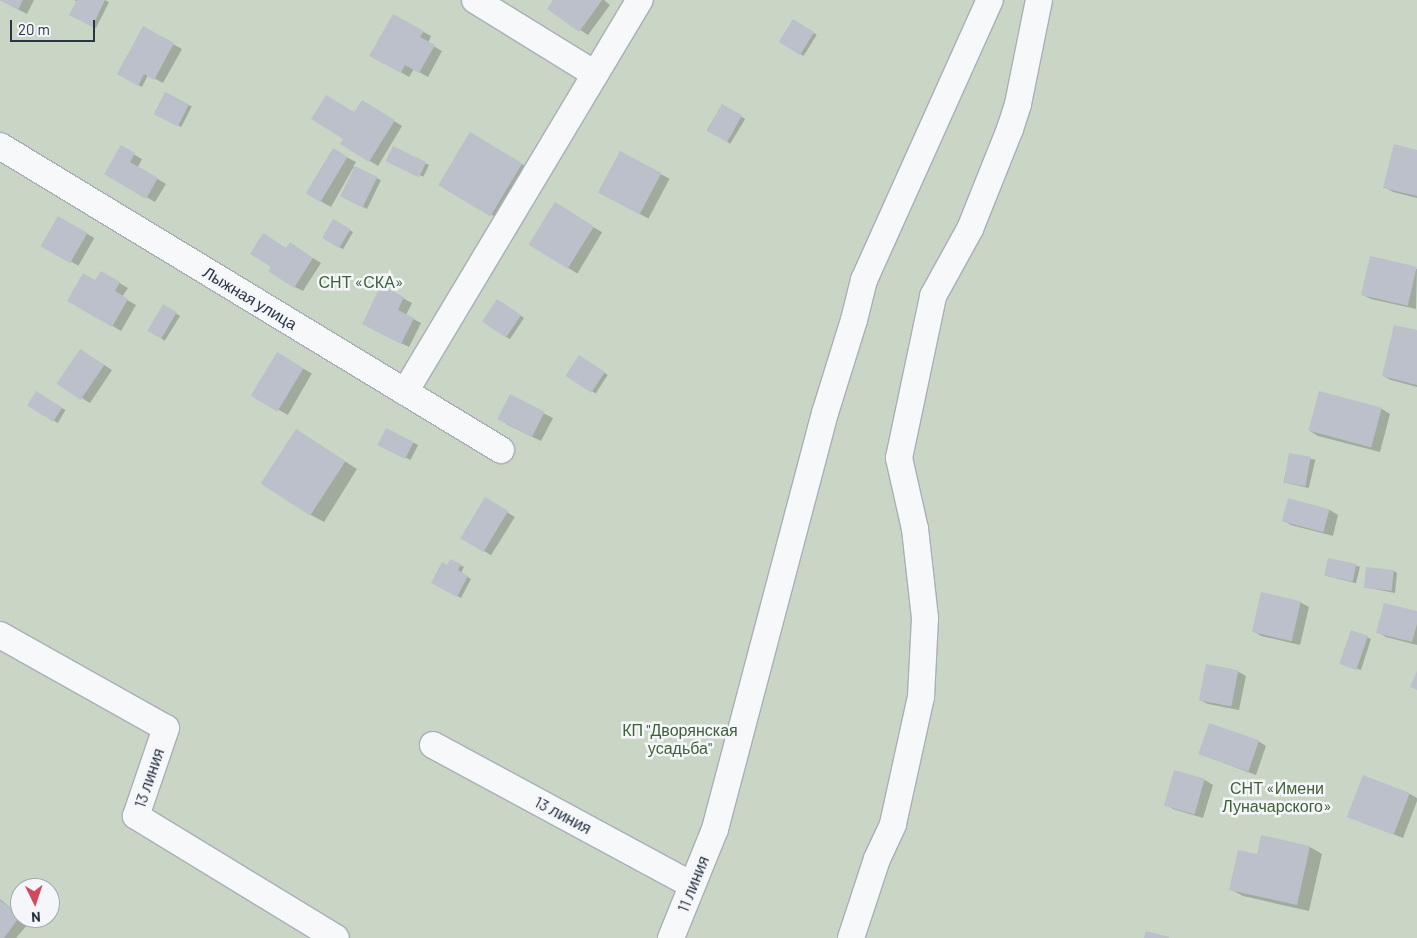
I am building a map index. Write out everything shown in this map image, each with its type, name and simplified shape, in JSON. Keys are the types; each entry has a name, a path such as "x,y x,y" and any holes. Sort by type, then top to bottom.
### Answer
{"street":[{"path":"475,0 595,74"},
{"path":"405,392 640,0"},
{"name":"11 линия","path":"671,938 715,829 825,413 854,320 864,280 990,0"},
{"path":"851,938 877,859 893,824 921,697 925,618 915,529 899,458 933,296 970,229 1010,129 1018,104 1039,0"},
{"name":"Лыжная улица","path":"0,146 501,450"},
{"name":"13 линия","path":"0,635 166,728 136,816 336,938"},
{"name":"13 линия","path":"433,745 692,885"}],"green space":[{"path":"0,0 1417,0 1417,938 0,938"}],"building":[{"path":"0,0 23,0 18,10"},
{"path":"77,0 105,0 92,27 69,15"},
{"path":"553,0 602,0 579,32 547,9"},
{"path":"393,14 424,31 420,37 435,45 419,73 405,65 401,73 369,56"},
{"path":"793,19 814,32 800,55 779,42"},
{"path":"143,26 174,43 154,80 144,74 138,86 117,74"},
{"path":"165,92 189,104 178,127 154,114"},
{"path":"326,95 354,112 362,100 395,120 369,162 340,144 343,139 311,119"},
{"path":"722,104 742,115 727,142 707,131"},
{"path":"470,132 522,163 490,217 438,185"},
{"path":"1394,144 1417,150 1417,196 1383,188"},
{"path":"121,145 135,153 130,162 158,178 146,199 104,174"},
{"path":"393,146 426,162 419,177 386,161"},
{"path":"333,148 348,157 320,202 306,193"},
{"path":"620,151 661,173 639,215 598,192"},
{"path":"355,166 377,177 363,208 340,197"},
{"path":"555,202 594,226 568,269 529,244"},
{"path":"58,216 87,233 70,263 40,246"},
{"path":"333,219 350,229 339,248 322,238"},
{"path":"263,233 286,248 290,242 313,258 294,288 268,271 271,267 250,254"},
{"path":"1370,256 1417,267 1408,306 1361,295"},
{"path":"101,271 120,282 115,291 128,299 112,327 67,301 83,273 95,280"},
{"path":"381,285 404,297 398,310 414,318 401,344 362,324"},
{"path":"497,299 521,315 506,338 482,321"},
{"path":"163,304 177,312 161,339 148,331"},
{"path":"1394,325 1417,330 1417,385 1382,376"},
{"path":"80,349 104,365 81,400 57,384"},
{"path":"277,352 304,368 277,412 251,396"},
{"path":"579,355 605,372 591,393 565,376"},
{"path":"36,391 62,407 53,422 27,405"},
{"path":"1319,391 1382,408 1371,447 1308,431"},
{"path":"510,394 545,412 532,437 497,419"},
{"path":"386,428 414,442 405,459 377,445"},
{"path":"296,429 345,461 310,516 261,484"},
{"path":"1289,453 1311,457 1305,486 1284,483"},
{"path":"485,497 508,511 483,552 460,538"},
{"path":"1288,498 1330,509 1323,532 1282,521"},
{"path":"1328,558 1356,564 1353,582 1324,576"},
{"path":"450,559 461,564 458,570 468,576 457,597 431,583 442,562 447,565"},
{"path":"1366,567 1394,570 1392,591 1364,588"},
{"path":"1261,592 1301,601 1292,641 1252,632"},
{"path":"1384,603 1417,611 1417,624 1412,642 1376,633"},
{"path":"1351,630 1368,636 1356,670 1339,664"},
{"path":"1206,664 1238,670 1231,707 1199,700"},
{"path":"1417,671 1417,690 1410,687"},
{"path":"1209,723 1259,740 1248,771 1198,754"},
{"path":"1174,770 1205,779 1195,814 1164,806"},
{"path":"1363,775 1410,793 1394,835 1347,817"},
{"path":"1261,835 1310,846 1297,905 1229,890 1238,850 1257,854"},
{"path":"0,900 10,908 11,928 4,938 0,938"},
{"path":"1146,931 1169,937 1169,938 1144,938"}],"park label":[{"name":"СНТ «СКА»","path":"361,282"},
{"name":"КП \"Дворянская усадьба\"","path":"680,739"},
{"name":"СНТ «Имени Луначарского»","path":"1277,797"}]}
